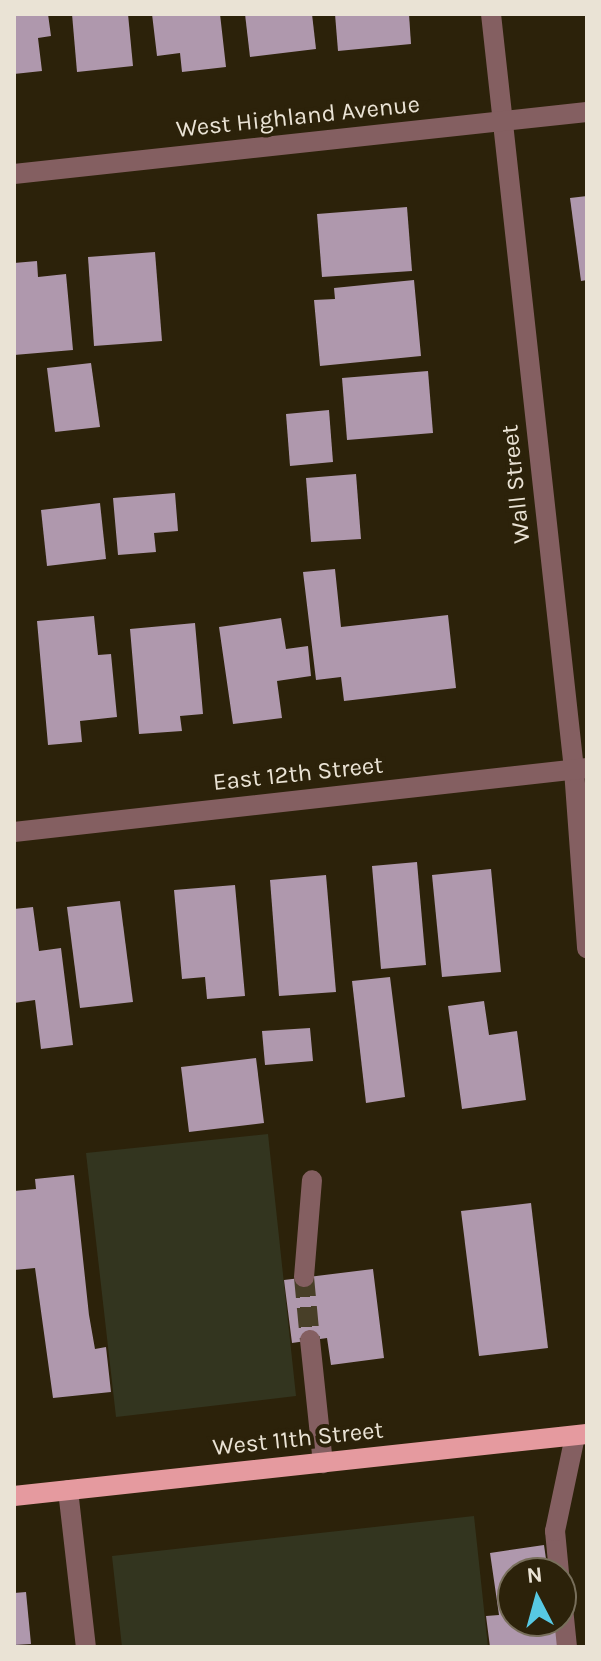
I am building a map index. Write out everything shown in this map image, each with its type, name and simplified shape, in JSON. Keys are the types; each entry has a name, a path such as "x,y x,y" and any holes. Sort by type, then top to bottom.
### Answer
{"main road":[{"name":"West 11th Street","path":"14,1496 581,1435"}],"street":[{"name":"Wall Street","path":"491,14 580,769 587,949"},
{"name":"West Highland Avenue","path":"14,174 587,112"},
{"name":"East 12th Street","path":"14,832 580,769"},
{"path":"304,1277 312,1180"},
{"path":"310,1340 323,1463"},
{"path":"557,1557 555,1531 581,1435"},
{"path":"68,1490 86,1647"}],"green space":[{"path":"268,1134 296,1396 116,1417 86,1153"},
{"path":"474,1516 488,1647 122,1647 112,1556"}],"building":[{"path":"14,14 48,14 51,36 38,38 42,71 14,74"},
{"path":"72,14 128,14 133,66 77,72"},
{"path":"152,14 220,14 226,67 182,72 180,53 157,56"},
{"path":"245,14 312,14 316,49 250,57"},
{"path":"335,14 409,14 411,44 338,51"},
{"path":"587,196 587,280 581,281 570,198"},
{"path":"407,207 412,271 322,277 317,214"},
{"path":"155,252 162,341 94,346 88,257"},
{"path":"37,261 38,277 66,274 73,350 14,355 14,263"},
{"path":"414,280 421,356 320,366 314,300 335,299 334,288"},
{"path":"91,363 100,427 55,432 47,368"},
{"path":"428,371 433,433 347,440 342,378"},
{"path":"329,410 333,462 290,466 286,414"},
{"path":"356,474 361,539 311,542 306,478"},
{"path":"175,493 178,531 154,533 156,552 118,555 113,498"},
{"path":"100,503 106,559 47,566 41,510"},
{"path":"335,569 341,627 448,615 456,688 344,701 341,677 316,680 303,572"},
{"path":"94,616 98,655 111,654 117,717 80,721 82,742 48,745 37,621"},
{"path":"281,618 286,649 308,646 311,676 277,681 282,718 233,724 219,627"},
{"path":"195,623 203,714 180,716 182,731 139,734 130,629"},
{"path":"417,862 426,965 381,969 372,866"},
{"path":"491,869 501,972 442,977 432,875"},
{"path":"326,875 336,992 279,996 270,880"},
{"path":"235,885 245,996 207,999 205,977 182,979 174,890"},
{"path":"120,901 133,1002 80,1008 67,907"},
{"path":"33,907 39,951 61,948 73,1045 41,1049 35,1000 14,1003 14,909"},
{"path":"390,977 405,1097 366,1103 352,981"},
{"path":"484,1001 489,1035 517,1031 526,1100 462,1109 448,1006"},
{"path":"310,1028 313,1061 265,1065 262,1031"},
{"path":"256,1058 264,1123 189,1132 181,1067"},
{"path":"74,1175 89,1315 95,1349 106,1347 111,1392 53,1398 35,1268 14,1270 14,1191 36,1189 35,1179"},
{"path":"531,1203 548,1348 479,1356 461,1211"},
{"path":"373,1269 384,1358 331,1365 327,1338 292,1343 284,1280"},
{"path":"544,1545 546,1557 497,1557 497,1601 490,1553"},
{"path":"26,1592 31,1644 14,1645 14,1593"},
{"path":"497,1615 497,1637 557,1637 559,1647 490,1647 486,1616"}],"tunnel":[{"path":"304,1277 310,1340"}]}
